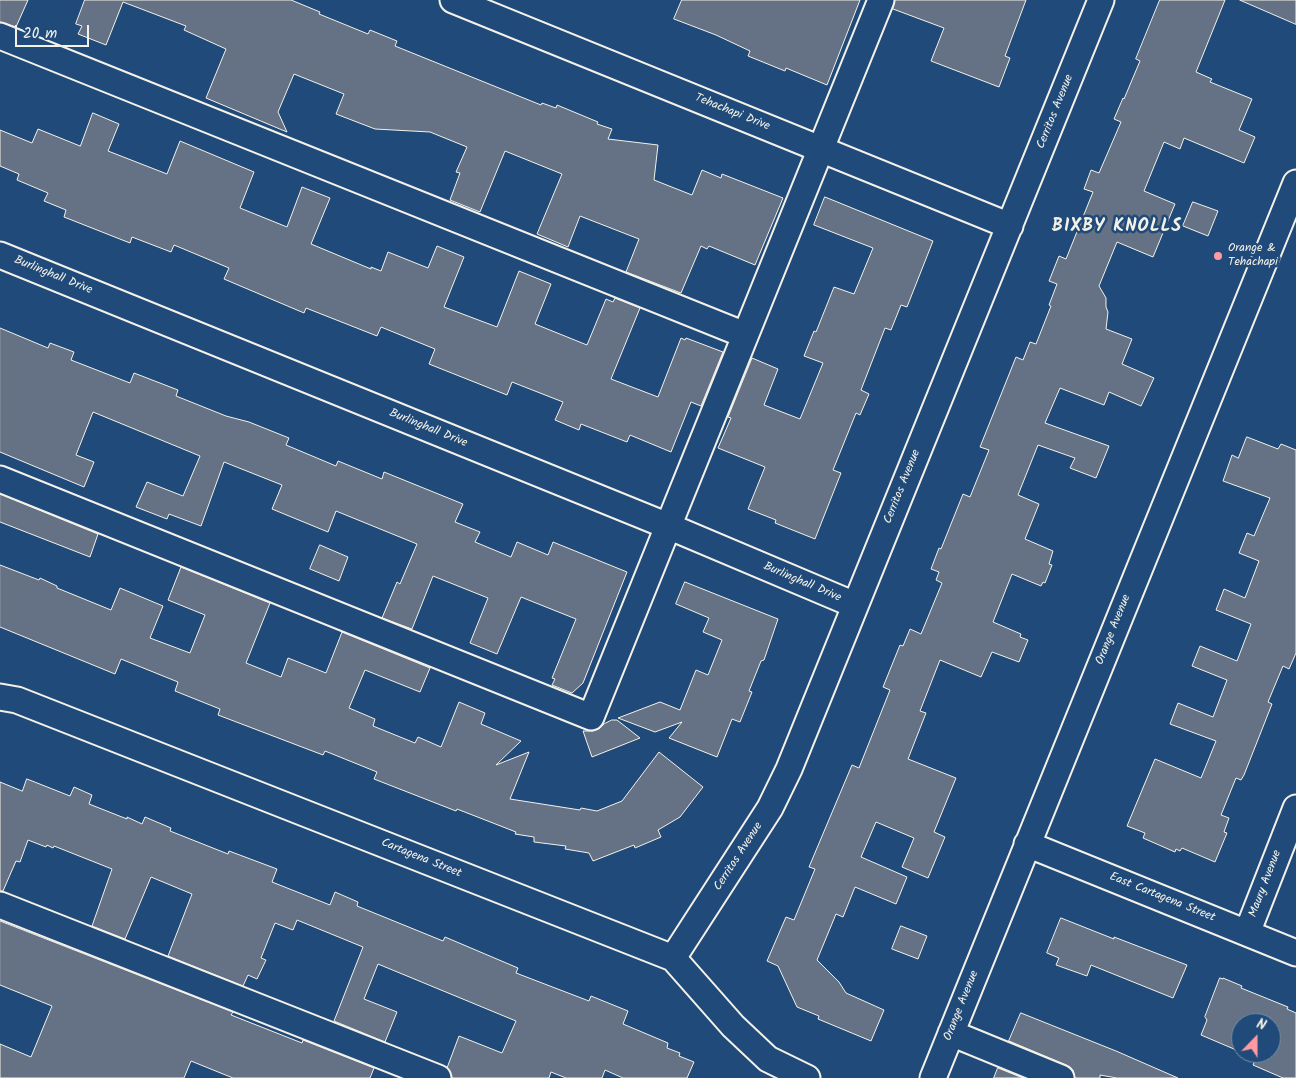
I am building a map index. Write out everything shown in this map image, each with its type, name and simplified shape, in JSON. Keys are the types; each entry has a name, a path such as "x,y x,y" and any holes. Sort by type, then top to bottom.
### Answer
{"street":[{"name":"Tehachapi Drive","path":"453,0 1010,226"},
{"path":"0,478 591,717 881,0"},
{"name":"Cerritos Avenue","path":"673,958 770,808 789,769 1102,0"},
{"path":"0,36 745,335"},
{"name":"Orange Avenue","path":"933,1078 1295,188"},
{"name":"Burlinghall Drive","path":"0,255 668,526 855,605"},
{"name":"Cartagena Street","path":"0,697 17,700 673,958 733,1026 768,1059 807,1078"},
{"name":"Maury Avenue","path":"1247,933 1296,808"},
{"name":"East Cartagena Street","path":"1027,844 1296,953"},
{"path":"0,905 438,1078"},
{"path":"951,1033 1061,1078"}],"building":[{"path":"0,0 28,0 16,27 0,22"},
{"path":"85,0 291,0 368,34 370,30 397,41 395,46 541,105 542,103 556,108 557,105 598,122 597,124 612,129 608,139 658,145 654,180 692,195 702,170 721,178 722,174 783,198 755,265 709,246 707,249 701,246 681,293 626,272 639,239 580,216 568,247 537,234 562,174 505,151 480,212 450,200 460,173 456,172 467,147 430,132 375,129 336,114 344,94 294,74 278,112 287,132 206,98 226,49 184,30 186,26 123,2 106,45 78,34 82,26 76,24"},
{"path":"682,0 860,0 827,85 786,68 785,71 748,56 750,51 716,35 674,19"},
{"path":"895,0 1026,0 1005,56 1010,58 999,87 931,61 944,28 893,9"},
{"path":"1160,0 1225,0 1196,72 1212,79 1210,82 1252,99 1239,130 1255,137 1244,163 1184,138 1180,149 1164,142 1144,191 1175,204 1153,257 1117,242 1099,286 1106,298 1108,312 1106,329 1132,339 1122,364 1154,378 1141,406 1109,392 1104,405 1060,388 1045,423 1109,446 1096,478 1070,468 1075,458 1038,445 1018,495 1039,504 1025,539 1053,551 1049,564 1052,565 1045,583 1043,582 1041,586 1012,574 993,622 1021,634 1020,637 1028,640 1019,662 992,652 981,677 940,660 920,711 926,713 908,759 956,778 934,832 945,837 928,878 902,867 914,838 876,822 861,857 907,877 896,904 855,887 843,917 836,914 817,960 839,982 846,993 884,1010 871,1041 818,1019 819,1016 797,1007 778,966 767,961 786,917 794,920 815,869 809,867 852,765 859,768 890,690 883,687 900,645 903,646 910,629 921,634 942,583 936,580 939,572 931,569 963,494 970,497 989,450 980,447 1016,357 1023,360 1030,342 1036,344 1051,306 1049,305 1057,284 1049,281 1059,256 1066,259 1093,192 1084,189 1091,170 1099,173 1121,122 1114,119 1140,61 1136,59"},
{"path":"1240,0 1296,0 1296,24"},
{"path":"93,113 119,124 108,151 167,174 180,141 254,172 240,208 287,227 302,187 330,198 311,244 371,269 371,267 381,271 388,252 428,268 437,246 464,257 444,307 497,327 519,271 551,284 535,324 587,345 606,299 613,302 615,298 640,308 611,379 658,397 681,338 685,340 686,338 723,352 701,406 691,402 671,452 630,435 627,442 581,424 579,430 555,420 563,402 512,382 507,395 429,364 435,349 381,327 377,336 306,308 304,313 224,279 229,268 174,245 171,252 132,237 130,243 64,217 66,210 44,201 48,193 17,180 19,174 0,166 0,130 32,143 38,129 80,146"},
{"path":"825,197 933,241 907,307 901,305 891,330 885,328 861,390 869,394 860,415 856,413 833,470 841,473 815,539 775,523 776,520 748,509 765,467 718,448 731,418 728,417 752,358 778,369 764,405 800,419 823,363 804,356 814,331 816,332 834,287 854,294 873,248 814,225"},
{"path":"1193,202 1218,211 1208,236 1183,226"},
{"path":"0,328 48,348 50,343 74,352 71,360 130,383 134,373 178,390 176,396 289,438 286,445 336,466 338,461 382,479 384,472 463,504 455,522 480,532 475,542 511,557 517,542 548,555 553,542 627,572 583,683 572,693 552,685 555,679 552,678 576,619 521,597 497,654 470,643 488,598 433,576 412,629 382,618 397,582 400,584 417,544 336,511 328,532 272,509 282,485 224,462 201,526 169,514 167,519 136,507 147,482 183,496 200,456 93,412 76,455 94,462 84,487 0,452"},
{"path":"1247,437 1278,449 1281,444 1296,450 1296,653 1289,669 1283,666 1268,702 1272,704 1244,775 1241,780 1236,778 1221,815 1229,818 1224,832 1227,833 1215,862 1182,848 1180,851 1176,849 1175,852 1143,838 1145,833 1127,826 1155,759 1201,778 1216,741 1170,724 1178,703 1213,717 1227,680 1192,666 1200,646 1237,661 1251,624 1216,610 1224,589 1245,598 1259,561 1239,553 1247,533 1254,536 1270,498 1223,481 1232,455 1238,458"},
{"path":"0,494 98,534 90,557 0,522"},
{"path":"320,545 348,557 339,581 310,569"},
{"path":"0,565 39,580 40,578 57,586 57,588 111,610 120,588 163,606 150,638 190,653 205,615 168,600 181,567 270,603 246,663 281,677 288,658 326,673 342,632 430,668 420,692 365,670 349,708 375,719 373,726 415,743 418,737 441,747 459,702 485,713 481,724 521,741 496,765 529,752 510,799 597,811 622,801 659,752 703,787 680,817 658,830 661,837 635,848 634,845 593,861 589,853 565,849 566,846 534,842 534,837 515,834 516,832 374,779 377,772 325,751 323,755 218,715 220,709 175,691 178,682 121,659 115,674 0,627"},
{"path":"685,582 778,619 764,660 761,661 749,691 752,692 740,722 732,719 717,757 669,738 682,722 655,732 618,718 660,702 680,710 696,670 708,675 722,640 703,632 709,618 676,604"},
{"path":"612,720 617,720 640,738 592,757 583,731 599,729"},
{"path":"27,779 70,796 74,787 92,795 89,804 142,824 145,817 171,828 170,831 228,854 229,851 277,869 272,882 330,905 335,892 358,902 357,906 443,941 445,937 518,968 516,973 589,1001 591,996 628,1011 623,1024 668,1043 667,1048 680,1053 679,1056 694,1062 687,1078 623,1078 605,1070 602,1078 566,1078 551,1072 549,1078 452,1078 447,1068 459,1036 502,1053 516,1021 378,964 364,999 397,1012 385,1042 334,1021 363,947 297,920 293,930 275,923 261,958 266,960 257,979 248,975 243,986 168,956 192,894 151,877 125,939 92,926 112,869 54,846 53,848 47,845 46,847 28,840 20,862 16,861 3,891 0,891 0,782 22,791"},
{"path":"1061,918 1187,965 1173,998 1091,965 1087,976 1056,965 1059,958 1047,953"},
{"path":"0,921 233,1012 231,1015 302,1043 303,1040 374,1068 370,1078 233,1078 191,1061 184,1078 0,1078 0,1044 31,1057 52,1006 0,985"},
{"path":"901,926 927,936 918,959 892,949"},
{"path":"1220,978 1288,1007 1287,1009 1296,1013 1296,1078 1283,1078 1253,1065 1254,1063 1281,1063 1281,1013 1231,1013 1231,1048 1201,1035 1207,1020 1205,1017"},
{"path":"1021,1013 1178,1078 1117,1078 1100,1075 1100,1078 1075,1078 1073,1070 1066,1065 1009,1041"},
{"path":"998,1068 1023,1078 994,1078"}],"place":[{"name":"Orange & Tehachapi","path":"1218,256"}],"district":[{"name":"BIXBY KNOLLS","path":"1117,228"}]}
